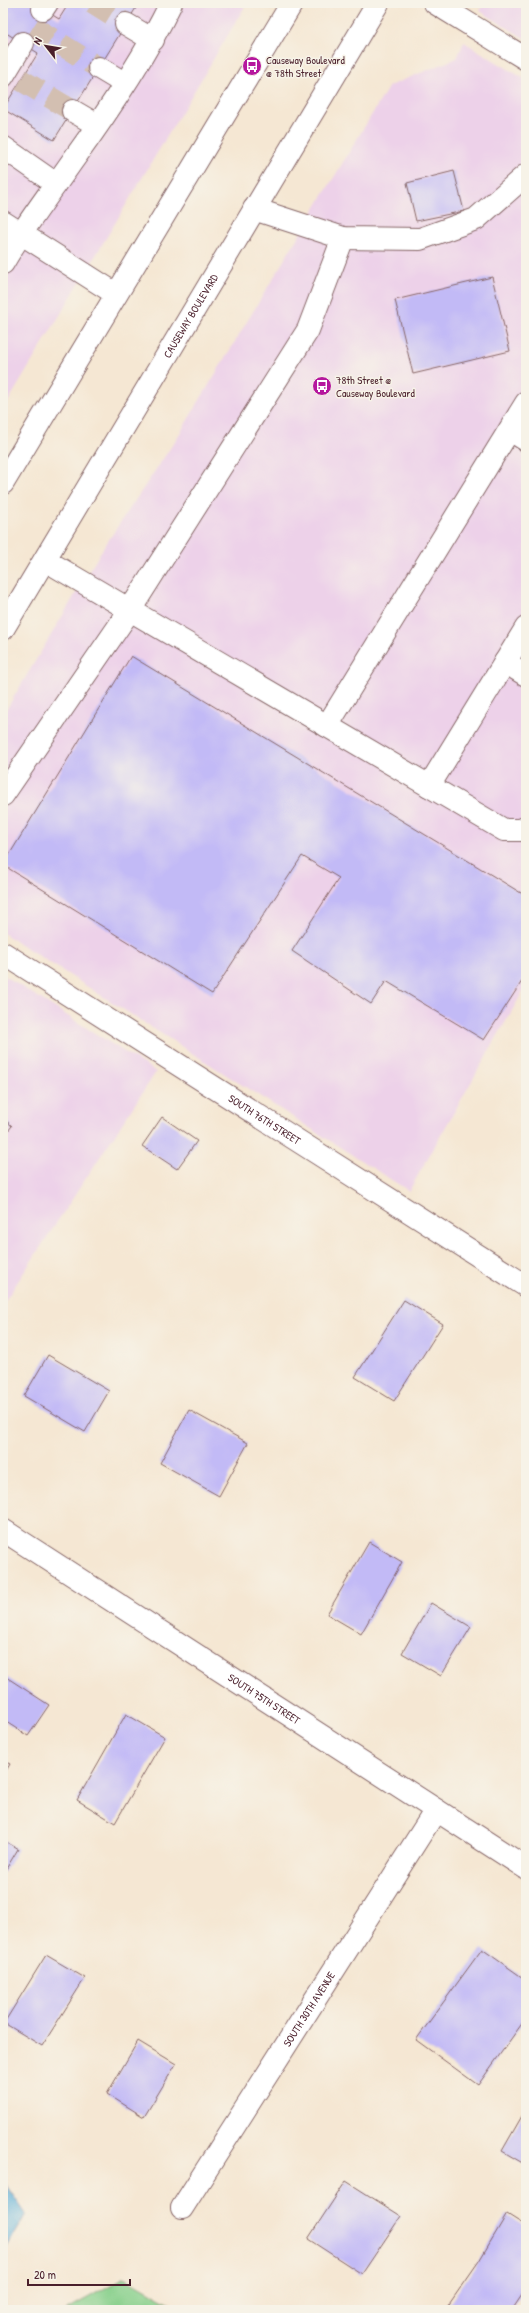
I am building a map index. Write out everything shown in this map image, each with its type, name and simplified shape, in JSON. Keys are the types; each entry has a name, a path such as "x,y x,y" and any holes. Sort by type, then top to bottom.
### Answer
{"street":[{"path":"3,263 12,227 56,184 153,40 171,3"},
{"path":"3,483 292,3"},
{"name":"CAUSEWAY BOULEVARD","path":"3,629 378,3"},
{"path":"435,3 526,60"},
{"path":"126,24 153,40"},
{"path":"10,76 23,43"},
{"path":"99,68 124,83"},
{"path":"72,111 97,125"},
{"path":"3,147 56,184"},
{"path":"254,209 342,238 420,239 476,219 525,177"},
{"path":"12,227 116,294"},
{"path":"3,795 130,610 308,330 342,238"},
{"path":"327,726 518,435 526,403"},
{"path":"44,560 504,830 522,830 526,827"},
{"path":"429,786 526,628"},
{"path":"505,662 526,675"},
{"name":"SOUTH 76TH STREET","path":"3,954 526,1286"},
{"name":"SOUTH 75TH STREET","path":"3,1530 526,1868"},
{"name":"SOUTH 30TH AVENUE","path":"182,2208 436,1810"}],"shaded area":[{"path":"3,3 247,3 3,410"},
{"path":"484,3 526,3 526,39 480,11"},
{"path":"464,42 526,80 526,986 409,1191 3,933 3,715 102,550 177,438 389,86 457,58"},
{"path":"3,975 156,1072 3,1304"}],"green space":[{"path":"125,2277 182,2310 66,2310"}],"water":[{"path":"3,2181 26,2214 3,2254"}],"building":[{"path":"3,3 33,3 59,19 69,3 139,3 54,140 3,109 38,53 3,31"},
{"path":"454,171 464,211 416,221 407,183"},
{"path":"492,277 510,351 413,374 395,300"},
{"path":"131,656 526,896 526,975 484,1040 386,981 371,1004 292,951 339,878 302,856 212,994 3,865"},
{"path":"162,1117 197,1141 177,1169 142,1146"},
{"path":"3,1118 12,1126 3,1137"},
{"path":"404,1300 443,1324 394,1401 355,1377"},
{"path":"48,1355 109,1391 85,1432 24,1396"},
{"path":"189,1410 248,1443 219,1496 160,1463"},
{"path":"369,1542 402,1562 361,1634 327,1614"},
{"path":"431,1603 471,1627 441,1676 402,1653"},
{"path":"3,1675 49,1705 28,1736 3,1720"},
{"path":"126,1714 165,1737 115,1823 77,1800"},
{"path":"3,1760 10,1764 3,1776"},
{"path":"3,1840 18,1849 3,1874"},
{"path":"482,1949 526,1980 526,2018 478,2085 416,2040"},
{"path":"46,1955 85,1978 42,2046 4,2023"},
{"path":"138,2041 176,2064 144,2117 107,2094"},
{"path":"526,2109 526,2165 502,2151"},
{"path":"346,2181 401,2216 362,2274 308,2239"},
{"path":"507,2214 526,2226 526,2289 512,2310 445,2310 479,2261"}],"tunnel":[{"path":"92,3 126,24"},
{"path":"33,27 99,68"},
{"path":"21,80 73,111"}],"place":[{"name":"Causeway Boulevard @ 78th Street","path":"252,66"},
{"name":"78th Street @ Causeway Boulevard","path":"322,386"}]}
